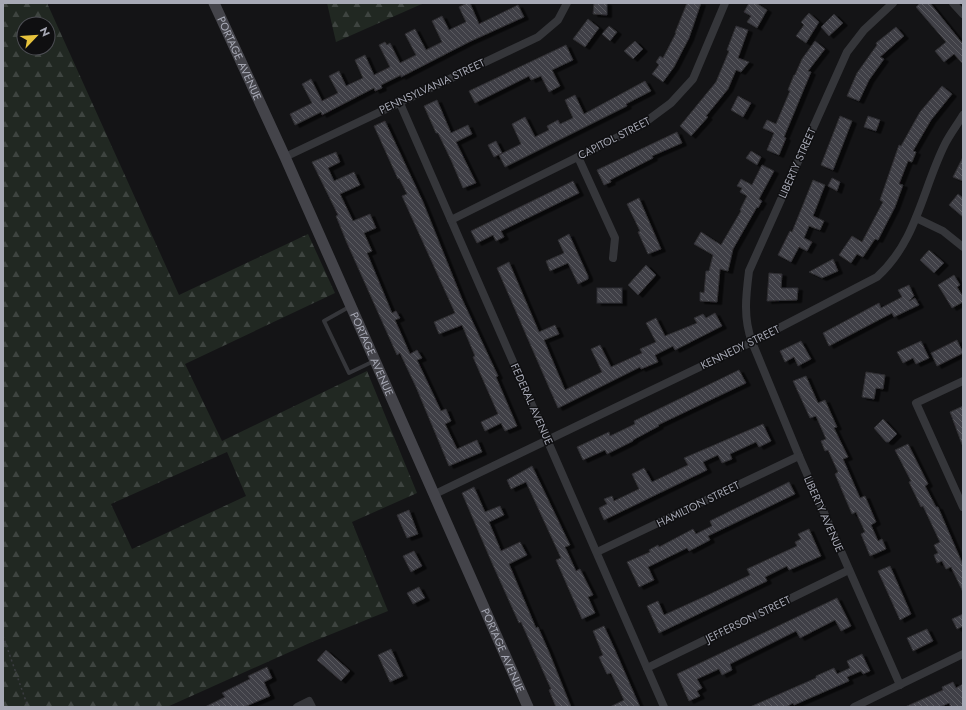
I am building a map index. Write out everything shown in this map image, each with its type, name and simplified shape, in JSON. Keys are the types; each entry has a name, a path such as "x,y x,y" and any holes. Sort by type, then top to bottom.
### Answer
{"street":[{"name":"PORTAGE AVENUE","path":"214,3 285,156 376,360 528,707"},
{"name":"PENNSYLVANIA STREET","path":"285,156 399,101 538,37 558,20 567,3"},
{"name":"CAPITOL STREET","path":"451,220 640,126 666,108 684,91 693,79 725,3"},
{"name":"LIBERTY STREET","path":"752,342 747,328 746,301 749,271 847,52 864,30 893,3"},
{"path":"953,3 963,14"},
{"name":"FEDERAL AVENUE","path":"399,101 664,707"},
{"name":"KENNEDY STREET","path":"435,494 547,438 752,342 877,277 890,266 905,244 945,144 963,115"},
{"path":"578,157 615,238 613,258"},
{"path":"916,218 942,231 963,247"},
{"name":"LIBERTY AVENUE","path":"752,342 799,456 900,685"},
{"path":"963,381 916,403 963,507"},
{"name":"HAMILTON STREET","path":"597,552 799,456"},
{"name":"JEFFERSON STREET","path":"647,668 849,570"},
{"path":"854,707 963,654"},
{"path":"297,707 310,704"}],"lane":[{"path":"351,305 324,321 350,373 376,360"}],"path":[{"path":"3,636 28,707"}],"green space":[{"path":"3,3 47,3 53,16 16,16 16,56 56,56 56,23 179,295 308,234 335,293 185,364 222,441 367,371 417,493 352,522 388,611 312,642 167,707 3,707","holes":["227,452 246,496 132,549 111,504"]},
{"path":"327,3 424,3 336,42"}],"building":[{"path":"470,3 479,24 518,5 524,17 469,42 401,77 401,75 381,85 382,88 375,91 374,88 322,115 321,112 295,125 290,114 312,103 302,84 311,79 322,101 338,93 329,76 339,71 346,86 363,78 355,60 365,55 374,75 390,67 379,45 385,42 387,45 390,43 400,63 416,55 405,34 415,29 426,50 442,42 432,21 442,16 449,30 466,22 459,7"},
{"path":"594,3 607,3 607,15 593,14"},
{"path":"687,3 701,3 689,38 674,67 663,82 652,74 659,65 656,62 660,56 663,58 676,33"},
{"path":"749,3 756,3 767,10 757,28 747,22 751,16 744,12"},
{"path":"920,3 930,3 963,44 963,64 954,54 944,62 935,51 946,42 916,7"},
{"path":"809,13 819,22 806,43 796,36 804,25 801,22"},
{"path":"834,14 843,23 829,36 821,27"},
{"path":"588,19 599,28 585,47 573,39"},
{"path":"609,26 617,32 610,41 602,34"},
{"path":"736,26 748,30 738,58 749,62 741,72 736,70 728,89 706,116 708,117 691,136 680,126 716,82 729,51 727,50"},
{"path":"896,27 904,36 880,57 884,59 869,80 859,101 847,96 857,73 877,45 876,43"},
{"path":"635,41 643,49 633,59 624,51"},
{"path":"815,41 825,49 808,71 811,72 784,137 786,138 779,155 767,150 774,133 763,128 767,120 776,124 790,91 788,90 794,75 802,59"},
{"path":"566,45 573,60 552,70 560,86 549,92 541,76 531,80 529,76 475,103 469,91"},
{"path":"645,81 651,91 626,104 627,106 505,167 499,155 521,144 512,124 525,117 535,137 549,130 547,126 558,120 560,124 573,118 565,100 575,95 584,114"},
{"path":"942,86 952,94 931,120 913,151 916,152 912,162 908,161 899,184 903,185 895,207 878,240 875,239 863,257 857,254 851,263 839,255 852,236 862,242 883,202 880,200 899,145 901,146 920,112"},
{"path":"738,96 751,103 743,117 731,110"},
{"path":"437,100 451,133 468,125 472,134 456,142 476,183 463,188 424,106"},
{"path":"840,116 852,121 833,170 821,165"},
{"path":"868,116 880,120 876,131 864,127"},
{"path":"385,121 423,202 462,299 498,376 496,377 517,426 505,431 501,423 485,431 481,422 498,414 473,357 475,356 462,325 439,334 434,322 455,313 402,196 407,194 399,178 398,179 374,126"},
{"path":"677,132 682,143 652,156 653,158 610,180 611,182 604,185 597,170"},
{"path":"496,141 502,153 494,157 488,145"},
{"path":"751,151 761,157 757,165 746,158"},
{"path":"336,152 340,162 328,168 334,181 354,172 360,185 340,194 353,221 370,214 376,228 364,233 372,251 367,253 392,313 396,311 400,318 395,320 410,354 417,350 422,358 417,360 441,411 446,409 451,421 445,424 457,449 477,440 482,452 449,466 416,387 400,353 397,355 347,243 336,216 338,215 312,162"},
{"path":"963,157 963,181 953,177"},
{"path":"762,165 774,171 759,199 762,201 733,249 728,271 720,269 717,302 700,301 700,292 704,293 706,271 709,271 713,255 694,244 701,232 721,245 741,211 740,210 747,196 740,192 742,188 737,186 741,179 752,185"},
{"path":"832,178 840,182 837,191 828,186"},
{"path":"813,180 825,185 813,216 824,221 820,230 809,226 804,238 812,242 807,251 799,247 791,262 778,255 790,231 792,232"},
{"path":"573,181 579,193 501,231 504,237 496,241 493,235 477,243 471,231"},
{"path":"958,194 963,198 963,217 949,205"},
{"path":"639,198 661,249 648,254 638,232 640,231 627,204"},
{"path":"569,234 588,276 588,279 578,284 568,263 550,271 546,261 564,253 558,240"},
{"path":"929,250 944,263 934,273 920,260"},
{"path":"833,259 838,271 822,278 809,272"},
{"path":"509,262 539,332 555,325 559,334 544,340 565,390 602,372 591,349 600,345 611,367 642,353 640,349 656,342 646,323 656,318 665,336 697,323 694,318 703,314 706,318 715,313 722,326 675,350 673,346 655,355 658,362 641,369 640,367 558,408 497,268"},
{"path":"646,265 656,275 638,295 628,285"},
{"path":"769,273 782,274 781,288 798,288 797,300 767,301"},
{"path":"954,275 960,285 957,287 963,297 963,302 952,308 938,285"},
{"path":"909,285 914,296 909,301 915,298 919,305 894,317 892,313 829,346 823,333 879,303 881,308 902,297 898,290"},
{"path":"597,288 622,288 622,303 597,303"},
{"path":"957,340 963,353 937,366 931,353"},
{"path":"801,341 811,359 798,366 794,357 785,362 780,351"},
{"path":"921,341 929,358 916,364 913,358 903,363 897,352"},
{"path":"739,370 746,383 658,425 659,426 633,441 607,454 605,450 583,460 577,447 609,432 610,436 635,424 634,421"},
{"path":"866,372 885,375 883,389 876,388 874,399 862,397"},
{"path":"806,376 818,403 825,400 837,427 834,428 848,457 843,459 860,498 865,496 876,522 871,525 878,541 882,539 886,549 870,556 861,534 865,532 856,512 852,514 835,474 838,472 828,450 825,451 821,441 826,439 816,416 810,418 793,381"},
{"path":"963,406 963,447 950,412"},
{"path":"883,419 897,434 889,442 886,442 874,428"},
{"path":"763,424 771,441 759,447 756,442 730,454 732,459 722,463 718,455 703,462 707,470 604,520 599,508 607,504 604,499 612,496 614,501 639,489 632,474 644,468 652,482 688,465 684,458"},
{"path":"908,444 928,484 925,486 936,507 938,507 963,565 963,592 951,567 946,569 942,561 937,563 934,555 938,553 934,545 940,542 923,506 921,507 909,482 911,481 895,450"},
{"path":"532,466 570,545 565,547 576,571 580,569 593,595 588,597 595,613 582,619 556,560 561,558 526,482 511,489 507,480"},
{"path":"789,482 795,494 708,536 710,540 689,551 687,548 648,567 654,580 639,587 627,562 650,552 649,550 658,545 659,547 693,529 696,534 712,526 710,521"},
{"path":"474,487 485,512 500,506 504,515 489,522 501,551 520,542 527,555 509,564 536,628 538,627 549,652 571,707 556,707 549,690 551,689 521,622 519,623 492,563 462,493"},
{"path":"409,510 418,534 407,538 397,515"},
{"path":"809,529 821,556 789,570 787,566 765,577 767,581 659,633 647,606 658,601 664,615 708,595 750,575 747,569 797,546 795,542 801,539 798,534"},
{"path":"414,551 422,566 411,572 403,556"},
{"path":"890,566 911,614 900,620 878,571"},
{"path":"419,587 425,598 413,604 407,593"},
{"path":"837,598 851,626 841,631 835,620 800,638 796,631 730,664 732,670 722,675 719,669 697,679 702,688 697,691 700,696 689,701 677,674"},
{"path":"963,614 963,626 957,629 952,619"},
{"path":"604,626 640,707 610,707 624,700 611,673 607,674 599,657 603,655 593,631"},
{"path":"927,629 933,641 913,651 907,638"},
{"path":"391,649 403,676 390,682 378,655"},
{"path":"326,650 350,671 341,681 317,660"},
{"path":"862,654 870,671 863,674 861,671 847,677 849,681 794,705 793,703 786,707 750,707 816,678 816,676 834,668 837,674 850,668 847,661"},
{"path":"267,667 272,678 264,682 270,696 244,707 205,707 225,697 222,693 250,679 248,676"},
{"path":"953,682 956,688 963,684 963,707 951,707 949,703 940,707 905,707 943,690 942,687"}]}
